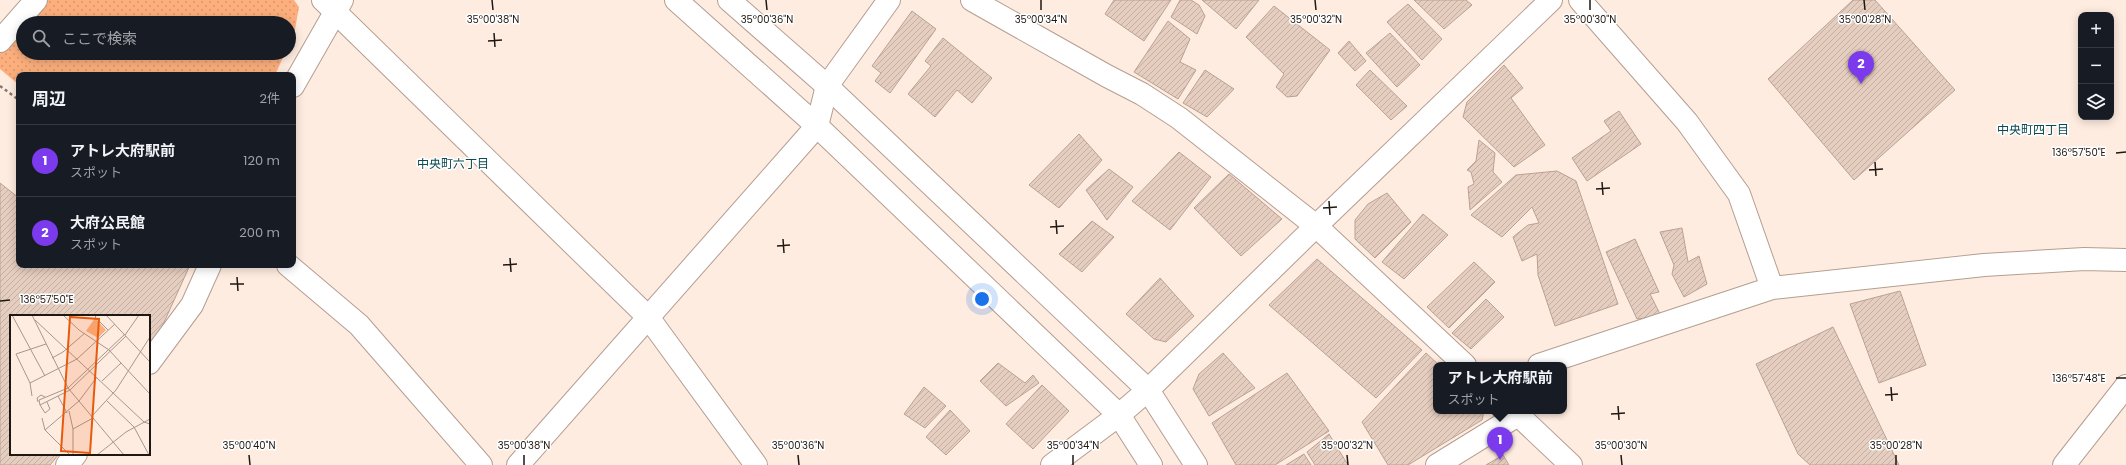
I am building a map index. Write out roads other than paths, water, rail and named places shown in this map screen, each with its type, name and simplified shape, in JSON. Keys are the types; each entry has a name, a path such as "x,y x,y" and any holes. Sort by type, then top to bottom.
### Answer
{"street":[{"path":"22,16 36,0"},
{"path":"676,0 817,126 1119,415 1151,465"},
{"path":"729,0 827,86 1148,390 1196,465"},
{"path":"518,465 817,126 827,86 889,0"},
{"path":"972,0 1142,94 1179,118 1316,226 1462,362"},
{"path":"1580,0 1687,122 1739,194 1772,288"},
{"path":"1052,465 1119,415 1148,390 1544,2"},
{"path":"296,80 333,4 648,317 756,465"},
{"path":"0,41 16,23"},
{"path":"1548,362 1772,288 1984,265 2084,259 2126,260"},
{"path":"150,362 192,305 209,268"},
{"path":"292,268 359,325 481,465"},
{"path":"2064,465 2126,386"},
{"path":"1437,465 1514,414"},
{"path":"1517,414 1571,465"},
{"path":"67,465 75,455"}],"place":[{"name":"大府公民館","path":"1861,84"},
{"name":"アトレ大府駅前","path":"1500,460"}],"district":[{"name":"中央町四丁目","path":"2033,130"},
{"name":"中央町六丁目","path":"453,164"}]}
